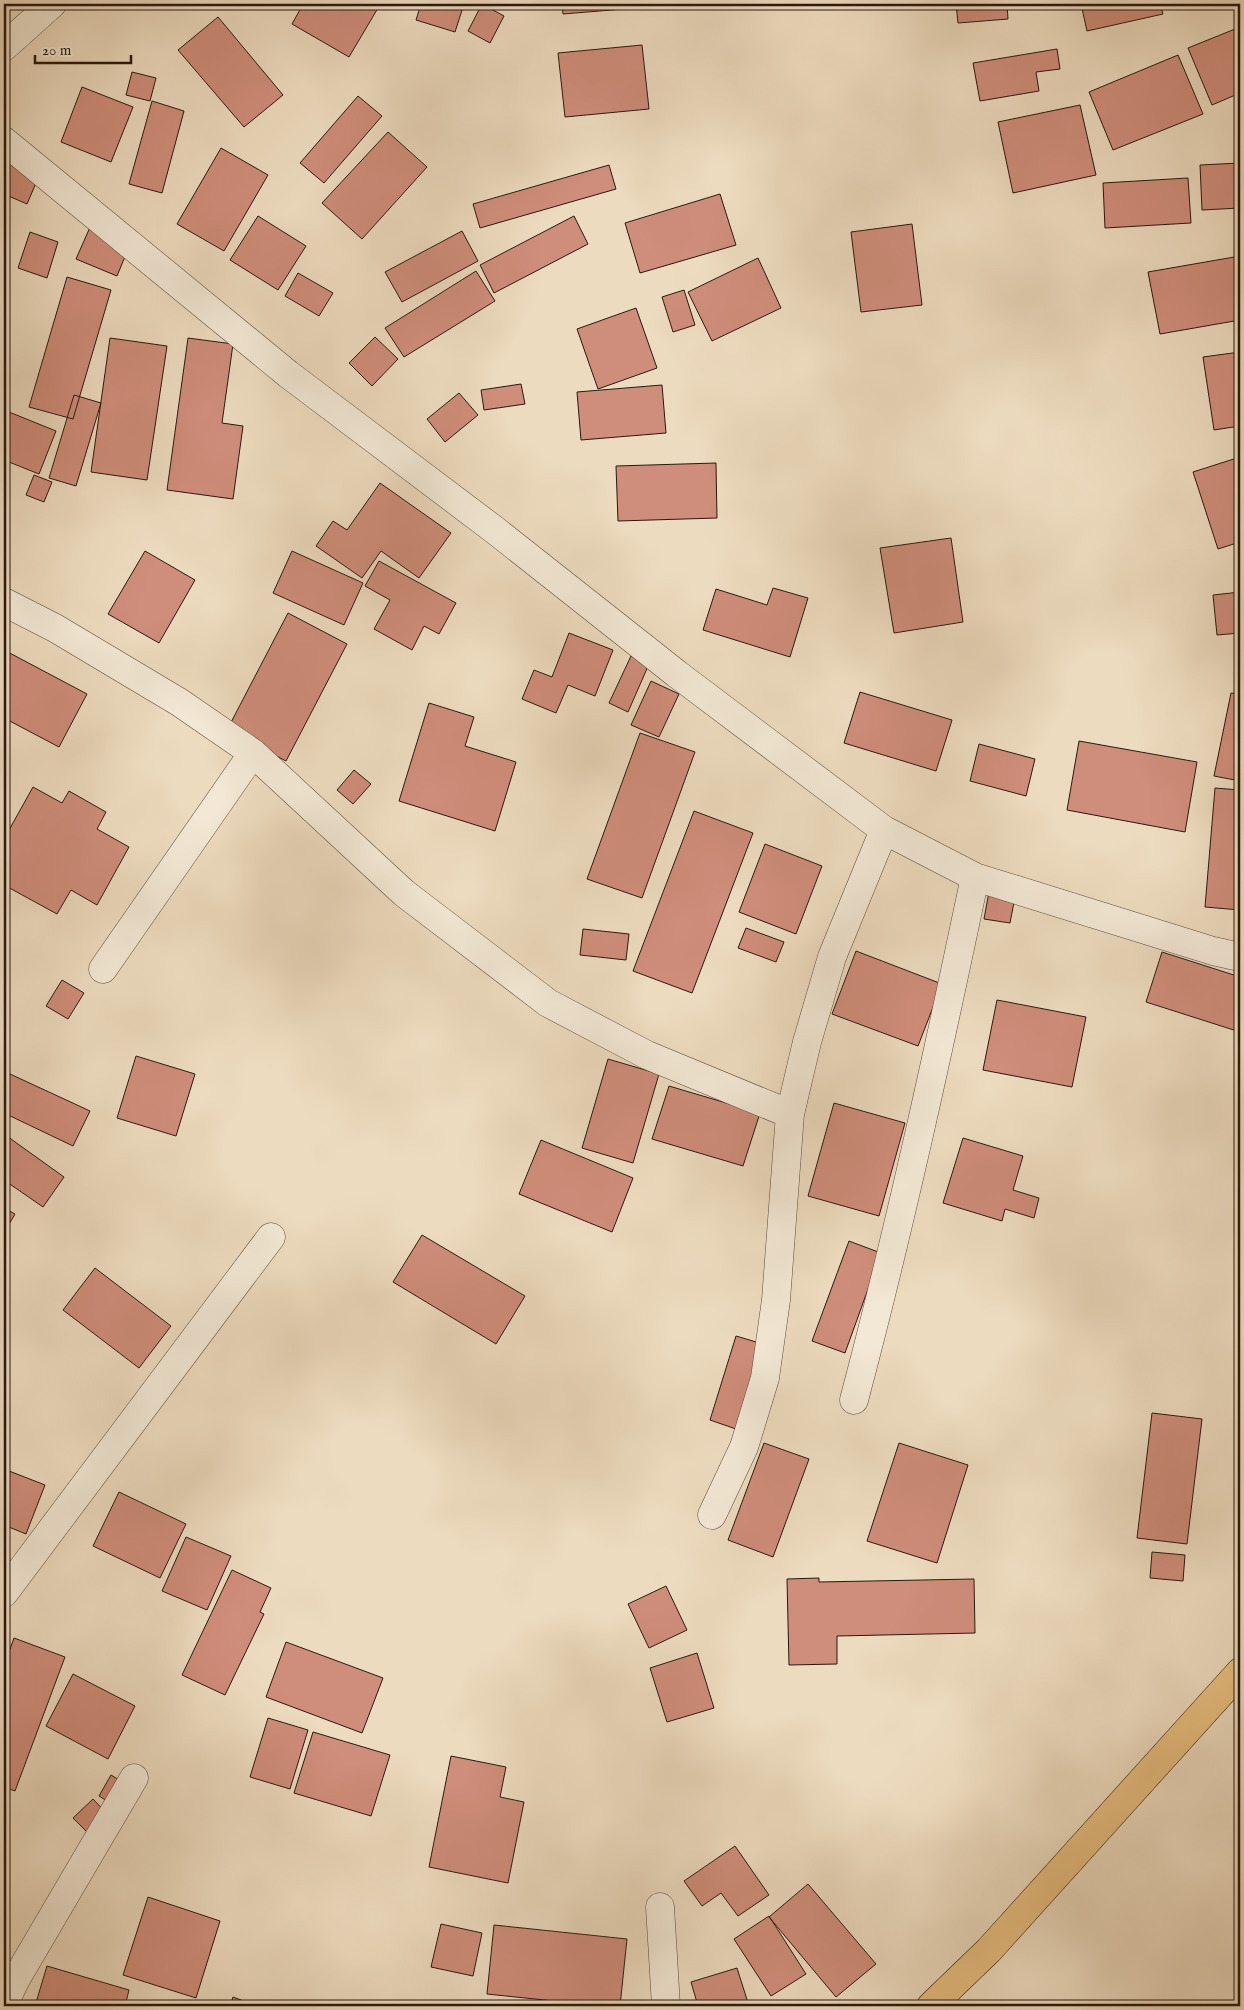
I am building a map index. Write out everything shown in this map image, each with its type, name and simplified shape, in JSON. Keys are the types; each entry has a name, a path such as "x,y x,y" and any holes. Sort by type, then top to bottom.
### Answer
{"main road":[{"path":"931,2006 989,1950 1240,1672"}],"street":[{"path":"4,48 52,4"},
{"path":"4,142 288,374 496,531 677,674 884,830 976,878 1213,951 1240,957"},
{"path":"4,602 55,628 179,702 253,754 404,893 548,1004 647,1056 790,1114"},
{"path":"103,969 253,754"},
{"path":"712,1515 744,1447 765,1378 776,1300 790,1114 807,1042 832,957 884,830"},
{"path":"854,1400 889,1266 976,878"},
{"path":"4,1593 271,1237"},
{"path":"4,2004 16,1979 134,1778"},
{"path":"660,1907 666,2006"}],"building":[{"path":"298,4 371,4 378,8 349,57 292,24 302,6"},
{"path":"421,4 464,4 455,32 416,20"},
{"path":"482,4 504,16 490,43 468,31"},
{"path":"562,4 648,4 648,7 563,14"},
{"path":"956,4 1007,4 1008,19 958,23"},
{"path":"1015,4 1055,4 1016,9"},
{"path":"1081,4 1160,4 1163,14 1087,31"},
{"path":"218,17 283,95 244,127 178,50"},
{"path":"1235,29 1240,41 1240,93 1212,105 1188,48"},
{"path":"642,45 649,109 565,117 558,53"},
{"path":"1057,49 1060,69 1036,72 1039,91 980,101 973,63"},
{"path":"1178,55 1203,114 1113,150 1089,92"},
{"path":"132,72 156,78 150,101 126,95"},
{"path":"82,87 133,107 111,162 61,142"},
{"path":"358,96 382,116 324,183 300,163"},
{"path":"152,101 184,111 162,193 129,184"},
{"path":"1080,105 1096,175 1013,193 998,122"},
{"path":"388,132 427,167 362,239 322,203"},
{"path":"221,148 268,175 224,251 177,224"},
{"path":"7,163 39,176 27,204 4,194 4,172"},
{"path":"1240,163 1240,208 1202,210 1200,165"},
{"path":"609,165 616,189 480,228 473,204"},
{"path":"1188,178 1191,223 1105,228 1103,183"},
{"path":"720,194 736,245 640,273 625,223"},
{"path":"258,216 306,246 278,290 230,260"},
{"path":"574,216 588,244 494,293 480,265"},
{"path":"912,224 922,305 861,312 851,232"},
{"path":"91,225 131,242 117,276 76,259"},
{"path":"462,231 478,261 402,302 385,272"},
{"path":"30,232 58,242 47,278 18,268"},
{"path":"1240,256 1240,320 1160,334 1148,272"},
{"path":"758,258 781,308 712,341 688,292"},
{"path":"476,271 495,301 404,357 385,328"},
{"path":"298,273 333,293 319,316 285,296"},
{"path":"67,277 111,290 73,419 29,407"},
{"path":"684,290 695,325 673,332 662,297"},
{"path":"636,308 657,368 598,389 577,329"},
{"path":"375,337 398,359 372,386 349,363"},
{"path":"110,338 167,346 147,480 91,472"},
{"path":"188,338 233,344 222,423 243,426 233,499 167,490"},
{"path":"1240,352 1240,426 1214,430 1203,357"},
{"path":"521,384 525,404 484,410 481,390"},
{"path":"662,385 666,433 581,440 577,392"},
{"path":"459,393 478,415 445,442 427,419"},
{"path":"74,395 101,403 76,486 49,478"},
{"path":"4,410 56,431 39,474 4,460"},
{"path":"1240,457 1240,542 1218,549 1193,472"},
{"path":"716,463 717,518 618,521 616,466"},
{"path":"34,475 52,482 44,502 26,495"},
{"path":"380,483 451,533 419,578 381,551 362,578 316,546 333,521 347,530"},
{"path":"951,538 963,622 894,633 880,548"},
{"path":"145,551 195,580 159,643 108,614"},
{"path":"292,551 363,583 344,625 273,593"},
{"path":"379,561 456,603 439,634 424,626 412,650 374,629 390,600 365,586"},
{"path":"773,588 808,598 790,657 703,630 716,589 767,605"},
{"path":"1240,592 1240,633 1217,635 1213,595"},
{"path":"288,613 347,644 286,761 227,730"},
{"path":"569,633 613,650 595,696 568,685 556,713 522,699 534,670 552,677"},
{"path":"4,650 87,694 59,747 4,718"},
{"path":"631,656 649,664 628,712 609,703"},
{"path":"651,681 679,694 659,737 631,725"},
{"path":"860,692 952,720 936,771 844,743"},
{"path":"1231,693 1240,694 1240,781 1214,776"},
{"path":"429,703 474,717 465,746 516,762 495,831 399,801"},
{"path":"640,733 695,752 642,898 587,879"},
{"path":"1079,741 1197,762 1185,832 1067,810"},
{"path":"979,744 1035,759 1026,796 970,781"},
{"path":"354,770 371,784 353,804 337,790"},
{"path":"33,787 62,803 69,791 106,812 97,829 129,847 97,905 71,890 57,914 4,885 4,839"},
{"path":"1215,788 1240,790 1240,910 1205,907"},
{"path":"694,811 753,833 692,993 633,971"},
{"path":"765,844 822,866 796,934 739,912"},
{"path":"989,892 1015,897 1010,923 984,919"},
{"path":"746,928 784,942 776,962 738,948"},
{"path":"583,929 629,934 626,960 580,955"},
{"path":"856,951 942,984 918,1046 832,1014"},
{"path":"1162,952 1240,977 1240,1032 1146,1002"},
{"path":"62,980 84,993 68,1019 46,1006"},
{"path":"997,1000 1086,1017 1072,1087 983,1070"},
{"path":"136,1056 195,1074 176,1136 117,1118"},
{"path":"608,1059 659,1074 633,1163 582,1148"},
{"path":"10,1074 90,1111 73,1146 4,1113 4,1088"},
{"path":"669,1086 760,1113 743,1166 652,1139"},
{"path":"834,1103 905,1123 879,1216 808,1196"},
{"path":"4,1134 64,1177 43,1207 4,1180"},
{"path":"963,1138 1023,1156 1013,1190 1039,1198 1034,1218 1005,1209 1002,1221 943,1203"},
{"path":"541,1140 633,1178 612,1232 519,1194"},
{"path":"4,1208 15,1214 4,1233"},
{"path":"422,1235 525,1296 496,1344 393,1282"},
{"path":"849,1241 881,1253 845,1353 812,1341"},
{"path":"95,1268 171,1326 139,1368 63,1310"},
{"path":"736,1336 763,1344 736,1429 710,1420"},
{"path":"1152,1413 1202,1419 1187,1544 1137,1538"},
{"path":"764,1443 809,1459 773,1557 728,1540"},
{"path":"899,1443 968,1465 937,1563 867,1541"},
{"path":"4,1469 45,1485 26,1534 4,1525"},
{"path":"119,1492 186,1524 160,1578 93,1546"},
{"path":"186,1537 231,1556 207,1610 162,1591"},
{"path":"1152,1552 1185,1555 1183,1581 1150,1578"},
{"path":"232,1570 271,1588 260,1612 264,1614 225,1695 182,1675"},
{"path":"819,1578 819,1582 974,1579 975,1633 837,1636 837,1664 789,1665 787,1579"},
{"path":"666,1586 687,1630 649,1648 628,1604"},
{"path":"14,1638 65,1657 15,1791 4,1787 4,1666"},
{"path":"286,1642 383,1678 362,1733 266,1697"},
{"path":"697,1653 714,1708 667,1722 650,1668"},
{"path":"73,1674 135,1706 108,1759 46,1726"},
{"path":"268,1718 308,1730 290,1789 250,1777"},
{"path":"313,1732 390,1755 371,1816 294,1793"},
{"path":"451,1756 506,1767 500,1797 524,1802 508,1883 429,1867"},
{"path":"1240,1771 1240,1783 1235,1779"},
{"path":"111,1775 129,1786 117,1807 99,1796"},
{"path":"93,1799 109,1816 89,1834 73,1818"},
{"path":"735,1846 769,1895 738,1916 721,1893 702,1906 684,1881"},
{"path":"808,1884 876,1964 836,1997 769,1917"},
{"path":"148,1897 220,1921 196,1998 123,1975"},
{"path":"769,1916 806,1974 771,1996 734,1939"},
{"path":"441,1924 482,1933 473,1976 431,1967"},
{"path":"494,1925 627,1939 620,2006 602,2006 487,1994"},
{"path":"47,1966 129,1990 125,2006 35,2006"},
{"path":"737,1968 749,2006 698,2006 691,1982"},
{"path":"233,1997 257,2006 230,2006"}]}
